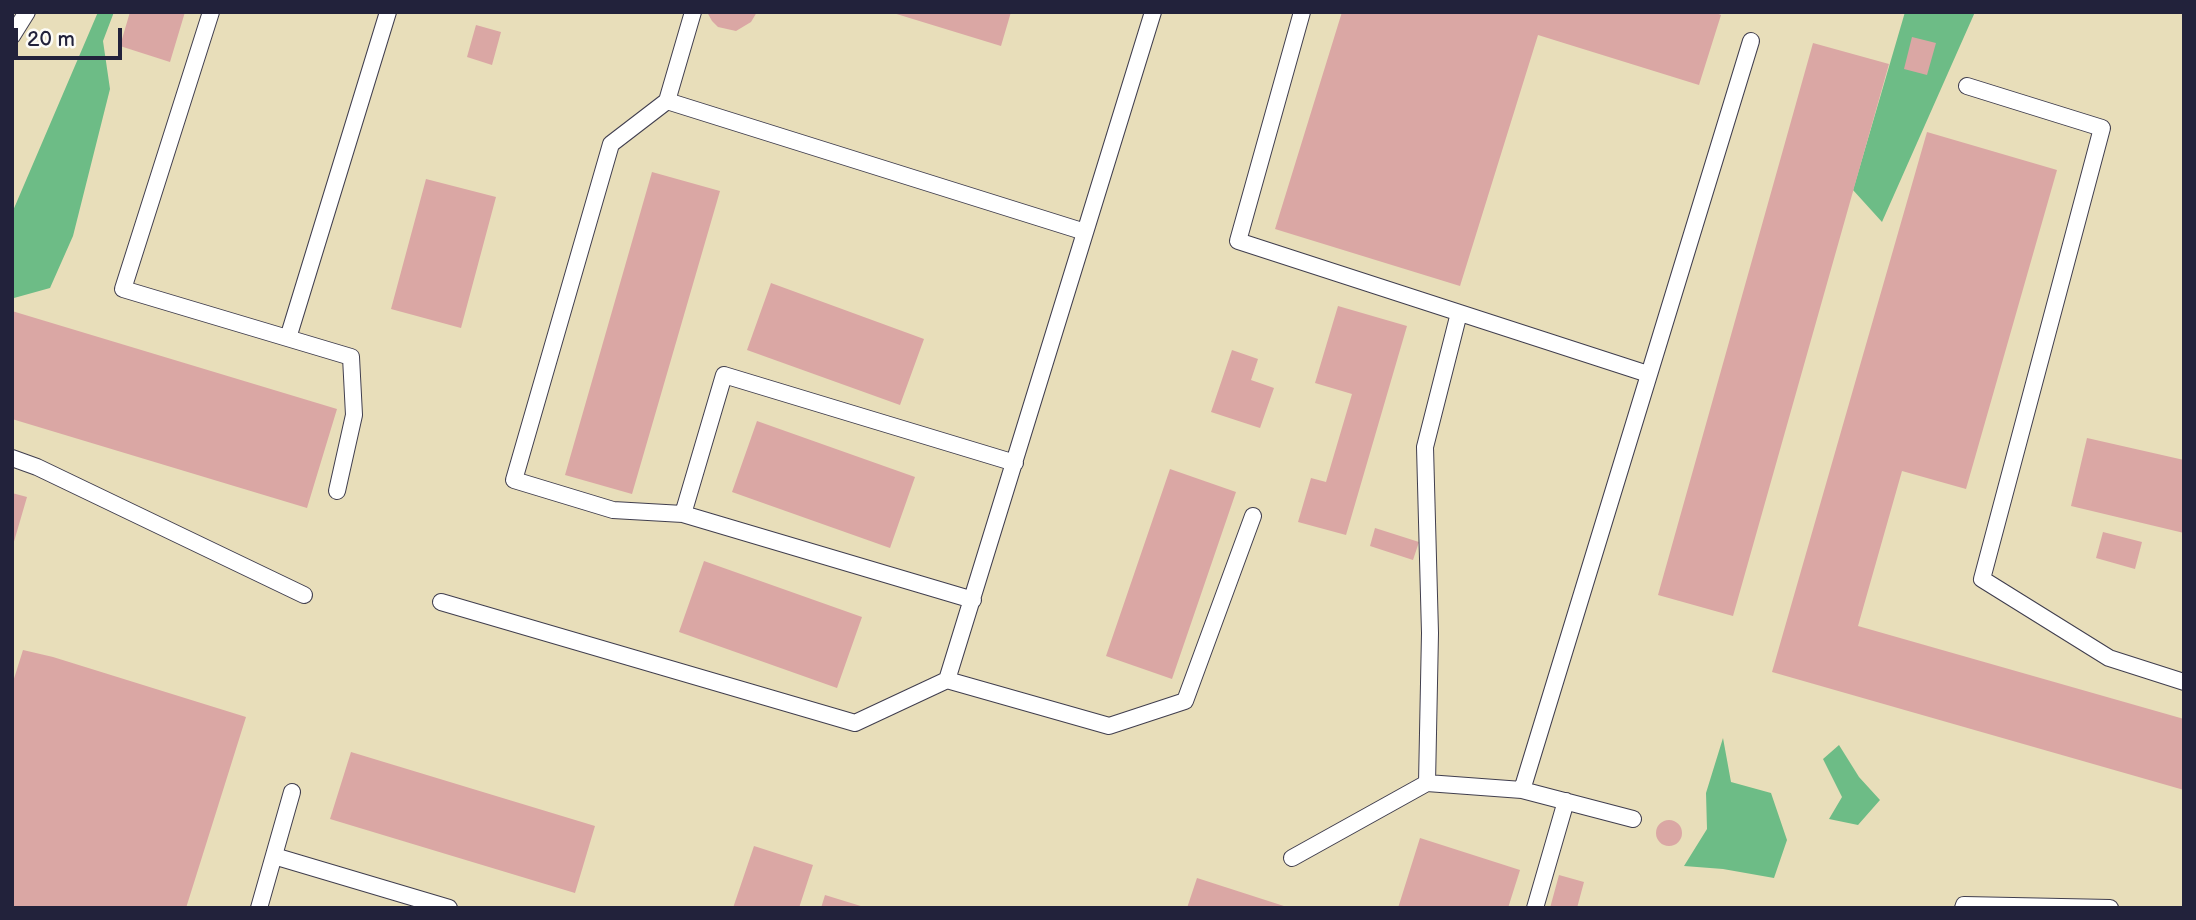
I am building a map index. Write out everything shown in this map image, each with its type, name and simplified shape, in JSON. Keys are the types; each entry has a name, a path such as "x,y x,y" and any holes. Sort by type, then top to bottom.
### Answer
{"lane":[{"path":"12,36 27,12"},
{"path":"211,12 123,289 351,357 354,415 337,491"},
{"path":"288,338 388,12"},
{"path":"693,12 667,102 611,144 514,480 613,510 682,514 973,600"},
{"path":"947,680 1153,12"},
{"path":"1302,12 1238,241 1648,374"},
{"path":"1522,790 1751,41"},
{"path":"1967,86 2102,128 1982,579 2109,658 2184,682"},
{"path":"667,102 1085,232"},
{"path":"1427,783 1430,633 1425,447 1459,313"},
{"path":"682,514 724,376 1014,463"},
{"path":"12,458 37,467 304,595"},
{"path":"442,603 855,723 947,680 1109,726 1185,701 1253,516"},
{"path":"1292,858 1427,783 1522,790 1633,818"},
{"path":"259,908 292,792"},
{"path":"1535,908 1566,801"},
{"path":"274,856 449,908"},
{"path":"1963,908 1964,905 2110,908"}],"green space":[{"path":"98,12 114,12 103,41 110,89 73,236 50,288 14,298 12,213"},
{"path":"1905,12 1975,12 1882,222 1853,190"},
{"path":"1723,738 1731,782 1771,793 1787,840 1774,878 1723,869 1684,866 1707,829 1706,793"},
{"path":"1839,745 1859,777 1880,800 1858,825 1829,819 1842,797 1823,759"}],"building":[{"path":"130,12 185,12 170,62 120,46"},
{"path":"707,12 757,12 751,22 736,31 718,27"},
{"path":"890,12 1011,12 1001,46"},
{"path":"1342,12 1714,12 1721,15 1699,85 1538,35 1460,286 1275,229"},
{"path":"476,25 501,32 492,65 467,57"},
{"path":"1912,37 1936,43 1927,75 1904,69"},
{"path":"1813,43 1889,64 1733,616 1658,595"},
{"path":"1927,132 2057,170 1966,489 1902,471 1858,626 2184,719 2184,790 1772,672"},
{"path":"652,172 720,191 632,494 565,475"},
{"path":"426,179 496,197 461,328 391,309"},
{"path":"771,283 924,339 900,405 747,350"},
{"path":"1338,306 1407,326 1346,535 1298,522 1311,478 1326,482 1352,394 1315,383"},
{"path":"12,311 337,409 307,508 12,419"},
{"path":"1232,350 1258,359 1251,380 1274,388 1260,428 1211,412"},
{"path":"757,421 915,477 890,548 732,492"},
{"path":"2087,438 2184,460 2184,533 2071,506"},
{"path":"1170,469 1236,492 1172,679 1106,656"},
{"path":"12,493 27,497 13,545 12,545"},
{"path":"1375,528 1419,542 1413,560 1370,546"},
{"path":"2103,532 2142,542 2135,569 2096,558"},
{"path":"704,561 862,617 837,688 679,632"},
{"path":"23,650 246,717 186,908 12,908 12,685"},
{"path":"351,752 595,826 575,893 330,819"},
{"path":"1669,820 1678,824 1682,833 1678,842 1669,846 1660,842 1656,833 1660,824"},
{"path":"1420,838 1520,870 1508,908 1398,908"},
{"path":"754,846 813,865 799,908 733,908"},
{"path":"1559,875 1584,882 1577,908 1550,908"},
{"path":"1197,878 1287,907 1287,908 1187,908"},
{"path":"825,895 864,907 864,908 821,908"}]}
